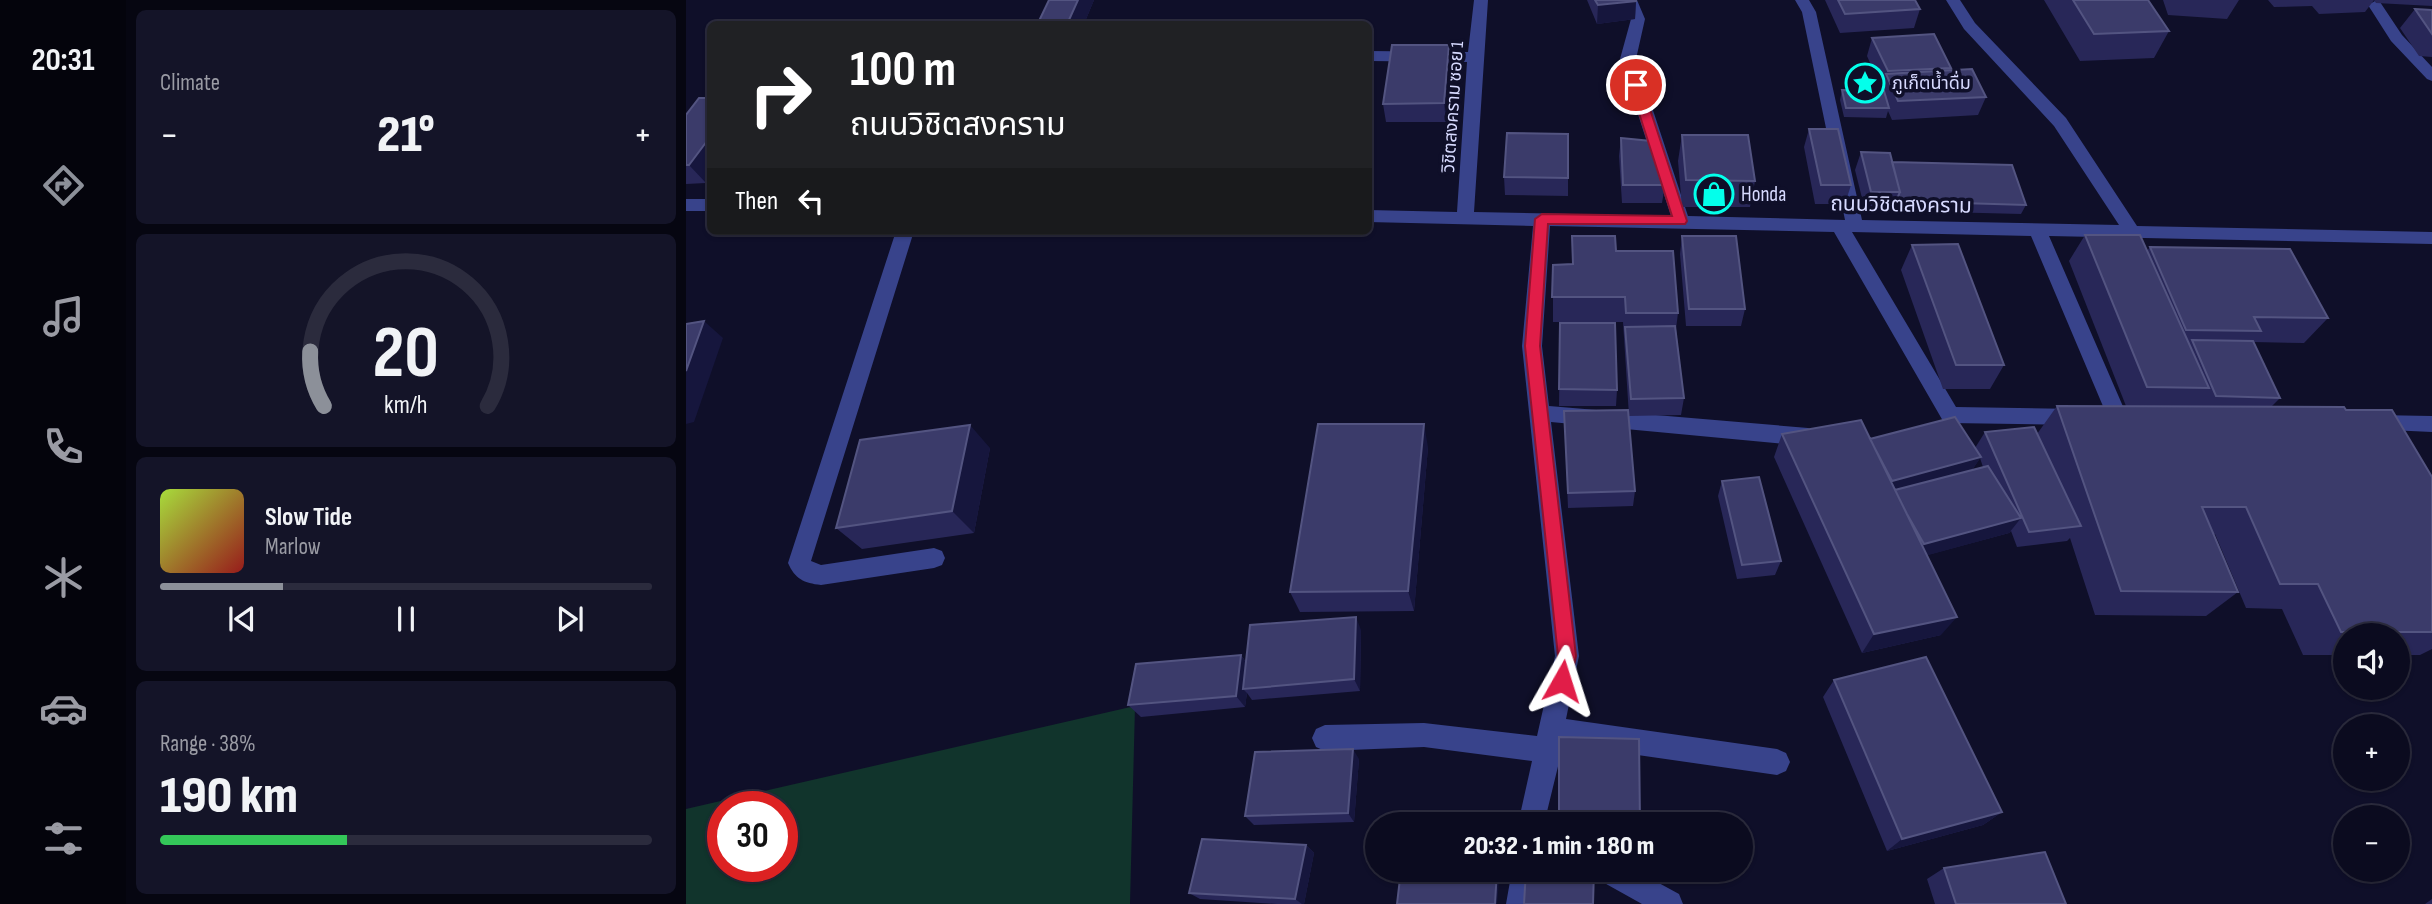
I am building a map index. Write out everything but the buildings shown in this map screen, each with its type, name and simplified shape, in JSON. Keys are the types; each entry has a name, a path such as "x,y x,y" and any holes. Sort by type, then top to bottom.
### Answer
{"street":[{"name":"วิชิตสงคราม ซอย 1","path":"1465,217 1481,0"},
{"path":"1630,0 1638,19 1628,59 1681,221"},
{"path":"1802,0 1808,12 1847,227 1950,415 2125,418 2037,230"},
{"path":"1953,0 1969,26 2060,122 2132,232"},
{"path":"2375,5 2396,38 2432,76"},
{"path":"1372,56 1475,57"},
{"path":"686,205 707,205"},
{"name":"ถนนวิชิตสงคราม","path":"1372,216 2432,238"},
{"path":"1534,812 1567,656 1532,346 1542,219"},
{"path":"904,235 799,563 807,573 821,575 934,558"},
{"path":"1540,413 1808,437"},
{"path":"2350,423 2432,424"},
{"path":"1325,738 1424,735 1551,740 1777,762"},
{"path":"1520,904 1523,882"},
{"path":"1631,882 1670,904"}],"green space":[{"path":"1135,706 1130,904 686,904 686,809 707,804 707,882 798,882 798,791 764,791"}],"place":[{"name":"ภูเก็ตน้ำดื่ม","path":"1865,83"},
{"name":"Honda","path":"1714,194"}],"route":[{"path":"1562,681 1567,656 1532,346 1542,219 1681,221 1636,85"}]}
